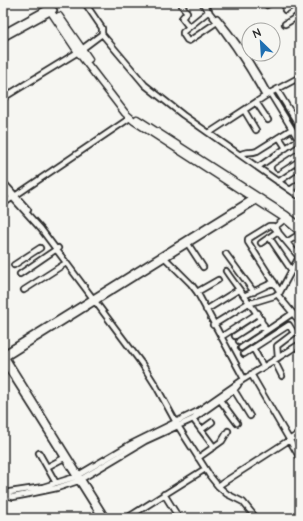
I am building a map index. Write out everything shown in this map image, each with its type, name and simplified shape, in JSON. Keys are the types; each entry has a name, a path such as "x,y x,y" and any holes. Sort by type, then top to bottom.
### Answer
{"main road":[{"path":"50,7 80,51 130,118 142,128 285,219 300,233"},
{"path":"80,51 128,111 136,118 286,215 300,226"}],"street":[{"path":"3,98 80,51 100,36 102,28 86,3"},
{"path":"182,3 182,6 187,12 182,18 189,27"},
{"path":"204,3 299,141 258,167"},
{"path":"204,3 232,35 257,73 268,95"},
{"path":"285,10 296,3"},
{"path":"3,33 50,7"},
{"path":"3,38 50,7"},
{"path":"209,12 183,32 187,40 189,41 216,22"},
{"path":"285,24 300,15"},
{"path":"100,36 145,85 209,133 300,197"},
{"path":"209,133 256,102 300,77"},
{"path":"277,90 300,127"},
{"path":"256,102 268,120"},
{"path":"244,110 256,130"},
{"path":"3,204 130,118"},
{"path":"240,155 245,151 254,152 292,129"},
{"path":"279,137 286,148"},
{"path":"277,168 300,153"},
{"path":"278,182 300,167"},
{"path":"3,182 57,249 95,300"},
{"path":"290,190 300,183"},
{"path":"3,187 15,196"},
{"path":"164,257 188,244 254,200"},
{"path":"4,356 254,200"},
{"path":"261,243 269,237 285,219"},
{"path":"213,325 250,303 279,293 292,271 298,257 288,242 273,226 270,226 248,239 248,241 274,282 279,293 300,322"},
{"path":"288,242 300,233"},
{"path":"269,237 292,271"},
{"path":"188,244 203,267"},
{"path":"14,265 40,248"},
{"path":"20,274 57,249"},
{"path":"57,249 66,263 132,345 155,378 182,431 205,469 218,486 227,494 243,502 256,518"},
{"path":"34,252 40,261"},
{"path":"226,254 254,292"},
{"path":"164,257 197,292 242,380"},
{"path":"21,261 27,270"},
{"path":"24,290 66,263"},
{"path":"226,271 238,290 258,313 265,327"},
{"path":"197,292 218,280"},
{"path":"244,296 274,282"},
{"path":"206,310 238,290"},
{"path":"221,337 258,313"},
{"path":"239,341 293,313"},
{"path":"235,336 261,319"},
{"path":"244,354 289,326 294,333 276,346 276,359 282,376"},
{"path":"241,348 265,327"},
{"path":"4,496 13,497 57,488 79,477 131,444 178,423 198,411 263,366 300,344"},
{"path":"253,348 263,366"},
{"path":"4,356 64,458 79,477 102,518"},
{"path":"4,356 106,518"},
{"path":"251,374 300,458"},
{"path":"178,423 194,419 234,390 242,380"},
{"path":"234,390 250,416"},
{"path":"220,400 237,423"},
{"path":"194,419 214,447"},
{"path":"201,430 212,422"},
{"path":"198,458 222,441 228,431"},
{"path":"218,486 300,432"},
{"path":"39,453 56,483"},
{"path":"47,467 64,458"},
{"path":"127,518 205,469"},
{"path":"4,496 79,477"},
{"path":"164,494 179,518"}]}
